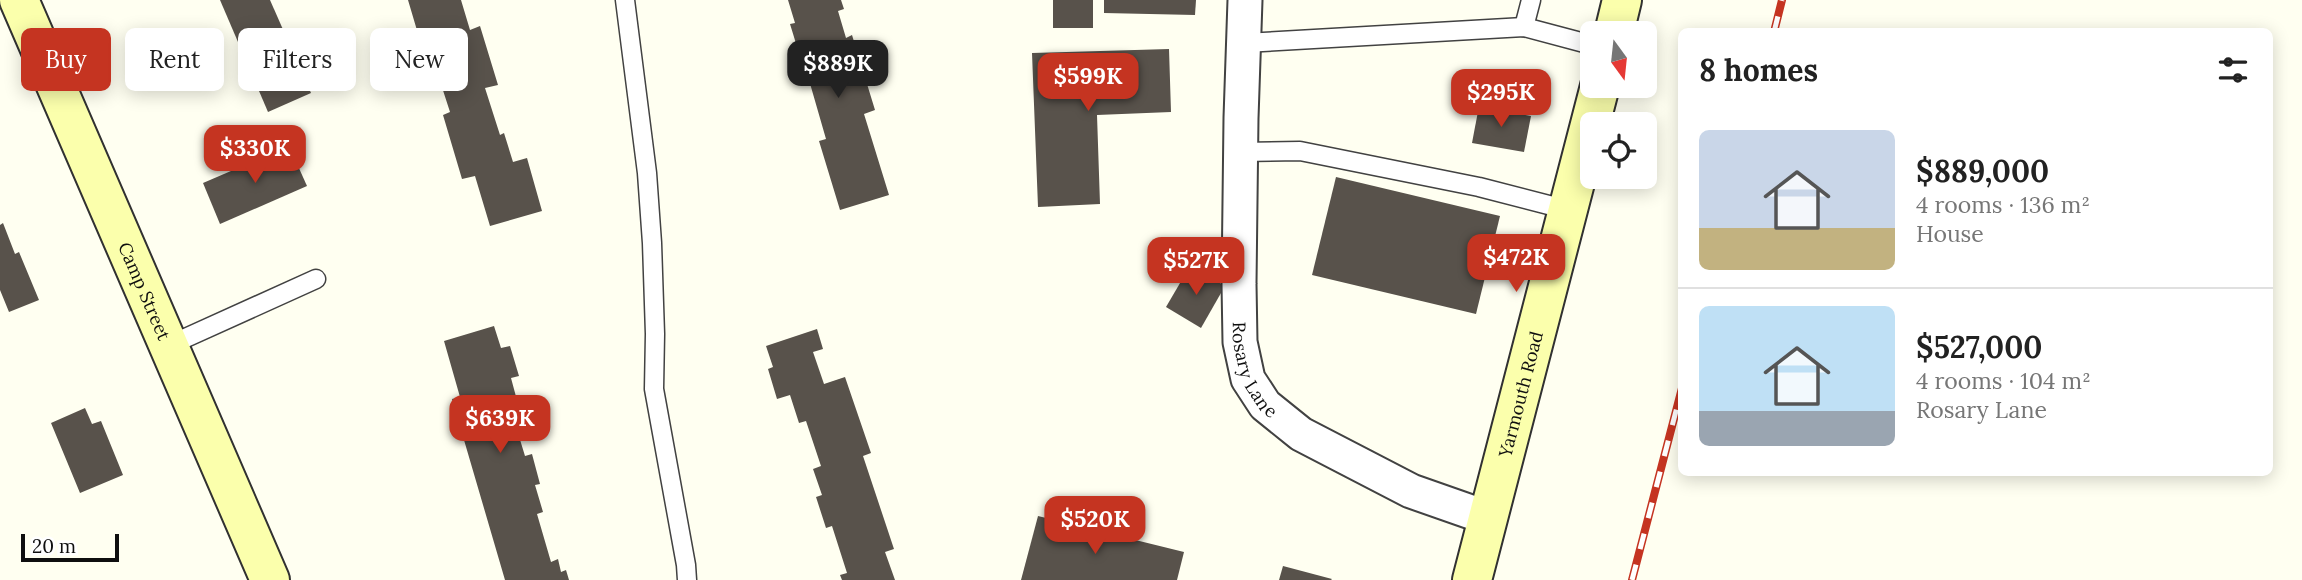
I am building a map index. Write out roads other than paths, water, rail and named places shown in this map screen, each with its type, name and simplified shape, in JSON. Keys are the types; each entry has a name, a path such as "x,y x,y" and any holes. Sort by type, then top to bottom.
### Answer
{"main road":[{"name":"Camp Street","path":"19,0 270,580"},
{"path":"1617,21 1622,0"},
{"name":"Yarmouth Road","path":"1472,580 1597,98"}],"street":[{"name":"Rosary Lane","path":"1245,0 1240,152 1240,342 1248,379 1265,405 1301,434 1411,491 1488,517"}],"lane":[{"path":"625,0 648,185 655,334 654,389 687,580"},
{"path":"1524,27 1531,0"},
{"path":"1244,43 1524,27 1580,42"},
{"path":"1240,152 1300,151 1479,187 1568,210"},
{"path":"170,345 316,278"}],"railway":[{"path":"1775,28 1782,0"},
{"path":"1632,580 1678,403"}]}
